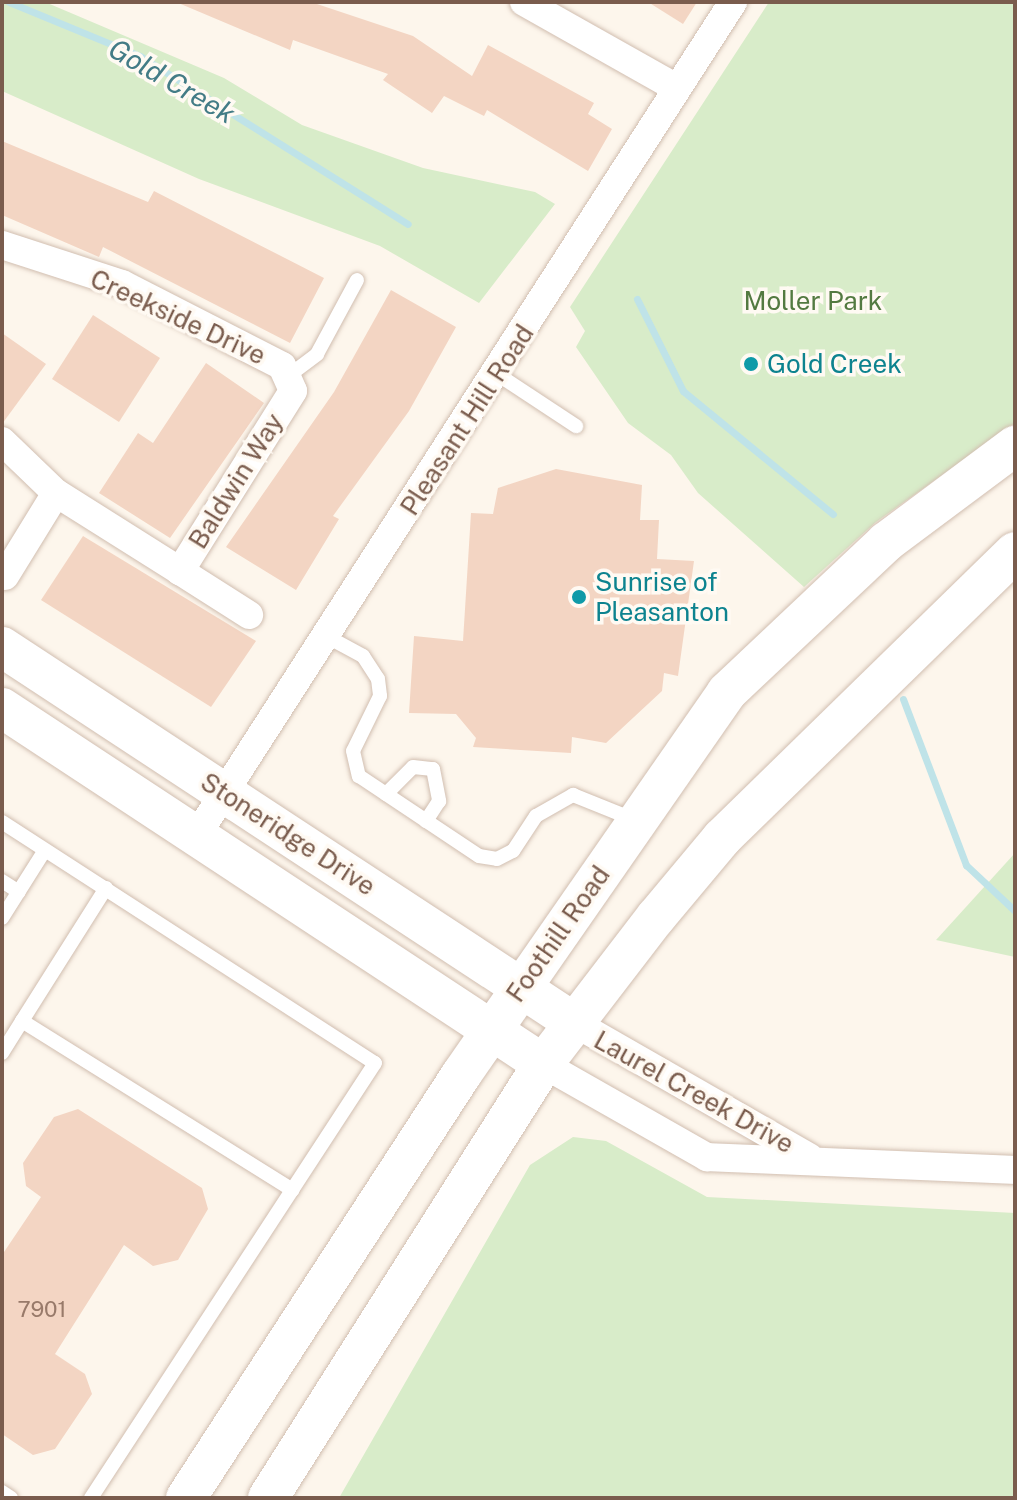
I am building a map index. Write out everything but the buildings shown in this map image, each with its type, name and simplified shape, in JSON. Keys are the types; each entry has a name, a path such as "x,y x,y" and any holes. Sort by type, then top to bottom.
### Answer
{"main road":[{"name":"Foothill Road","path":"186,1498 492,1030 727,692 790,628 899,530 1015,446"},
{"path":"268,1498 543,1064 573,1022 722,838 1015,552"},
{"name":"Stoneridge Drive","path":"2,647 573,1022"},
{"name":"Stoneridge Drive","path":"2,708 543,1064"}],"street":[{"path":"524,2 675,87"},
{"name":"Pleasant Hill Road","path":"197,835 497,374 675,87 733,2"},
{"name":"Creekside Drive","path":"2,245 122,284 282,366 290,384"},
{"name":"Baldwin Way","path":"180,571 290,384"},
{"name":"Baldwin Way","path":"2,441 56,493 249,615"},
{"path":"5,576 56,493"},
{"name":"Laurel Creek Drive","path":"573,1022 817,1161"},
{"name":"Laurel Creek Drive","path":"543,1064 707,1157 1015,1170"}],"lane":[{"name":"Baldwin Way","path":"290,384 322,347 357,280"},
{"path":"497,374 576,426"},
{"path":"326,636 363,656 378,679 380,696 352,762 386,794 479,856 497,859 513,851 552,802 573,795 636,820"},
{"path":"386,794 413,767 433,769 439,801 426,821"},
{"path":"2,822 375,1063 91,1498"},
{"path":"2,918 45,850"},
{"path":"2,881 19,892"},
{"path":"2,1053 106,888"},
{"path":"22,1021 292,1190"},
{"path":"2,1492 11,1498"}],"green space":[{"path":"2,2 45,2 224,78 302,125 423,168 535,192 555,204 479,303 380,246 199,179 2,91"},
{"name":"Moller Park","path":"769,2 1015,2 1015,423 876,522 804,587 698,493 671,455 628,423 576,347 585,331 570,307"},
{"path":"1015,853 1015,957 936,940"},
{"path":"573,1137 606,1141 707,1197 1015,1213 1015,1498 339,1498 530,1165"}],"waterway":[{"name":"Gold Creek","path":"9,2 140,56 408,224"},
{"name":"Gold Creek","path":"637,299 683,391 833,514"},
{"name":"Gold Creek","path":"903,699 966,865 1015,911"}],"place":[{"name":"Gold Creek","path":"751,364"},
{"name":"Sunrise of Pleasanton","path":"579,597"}]}
